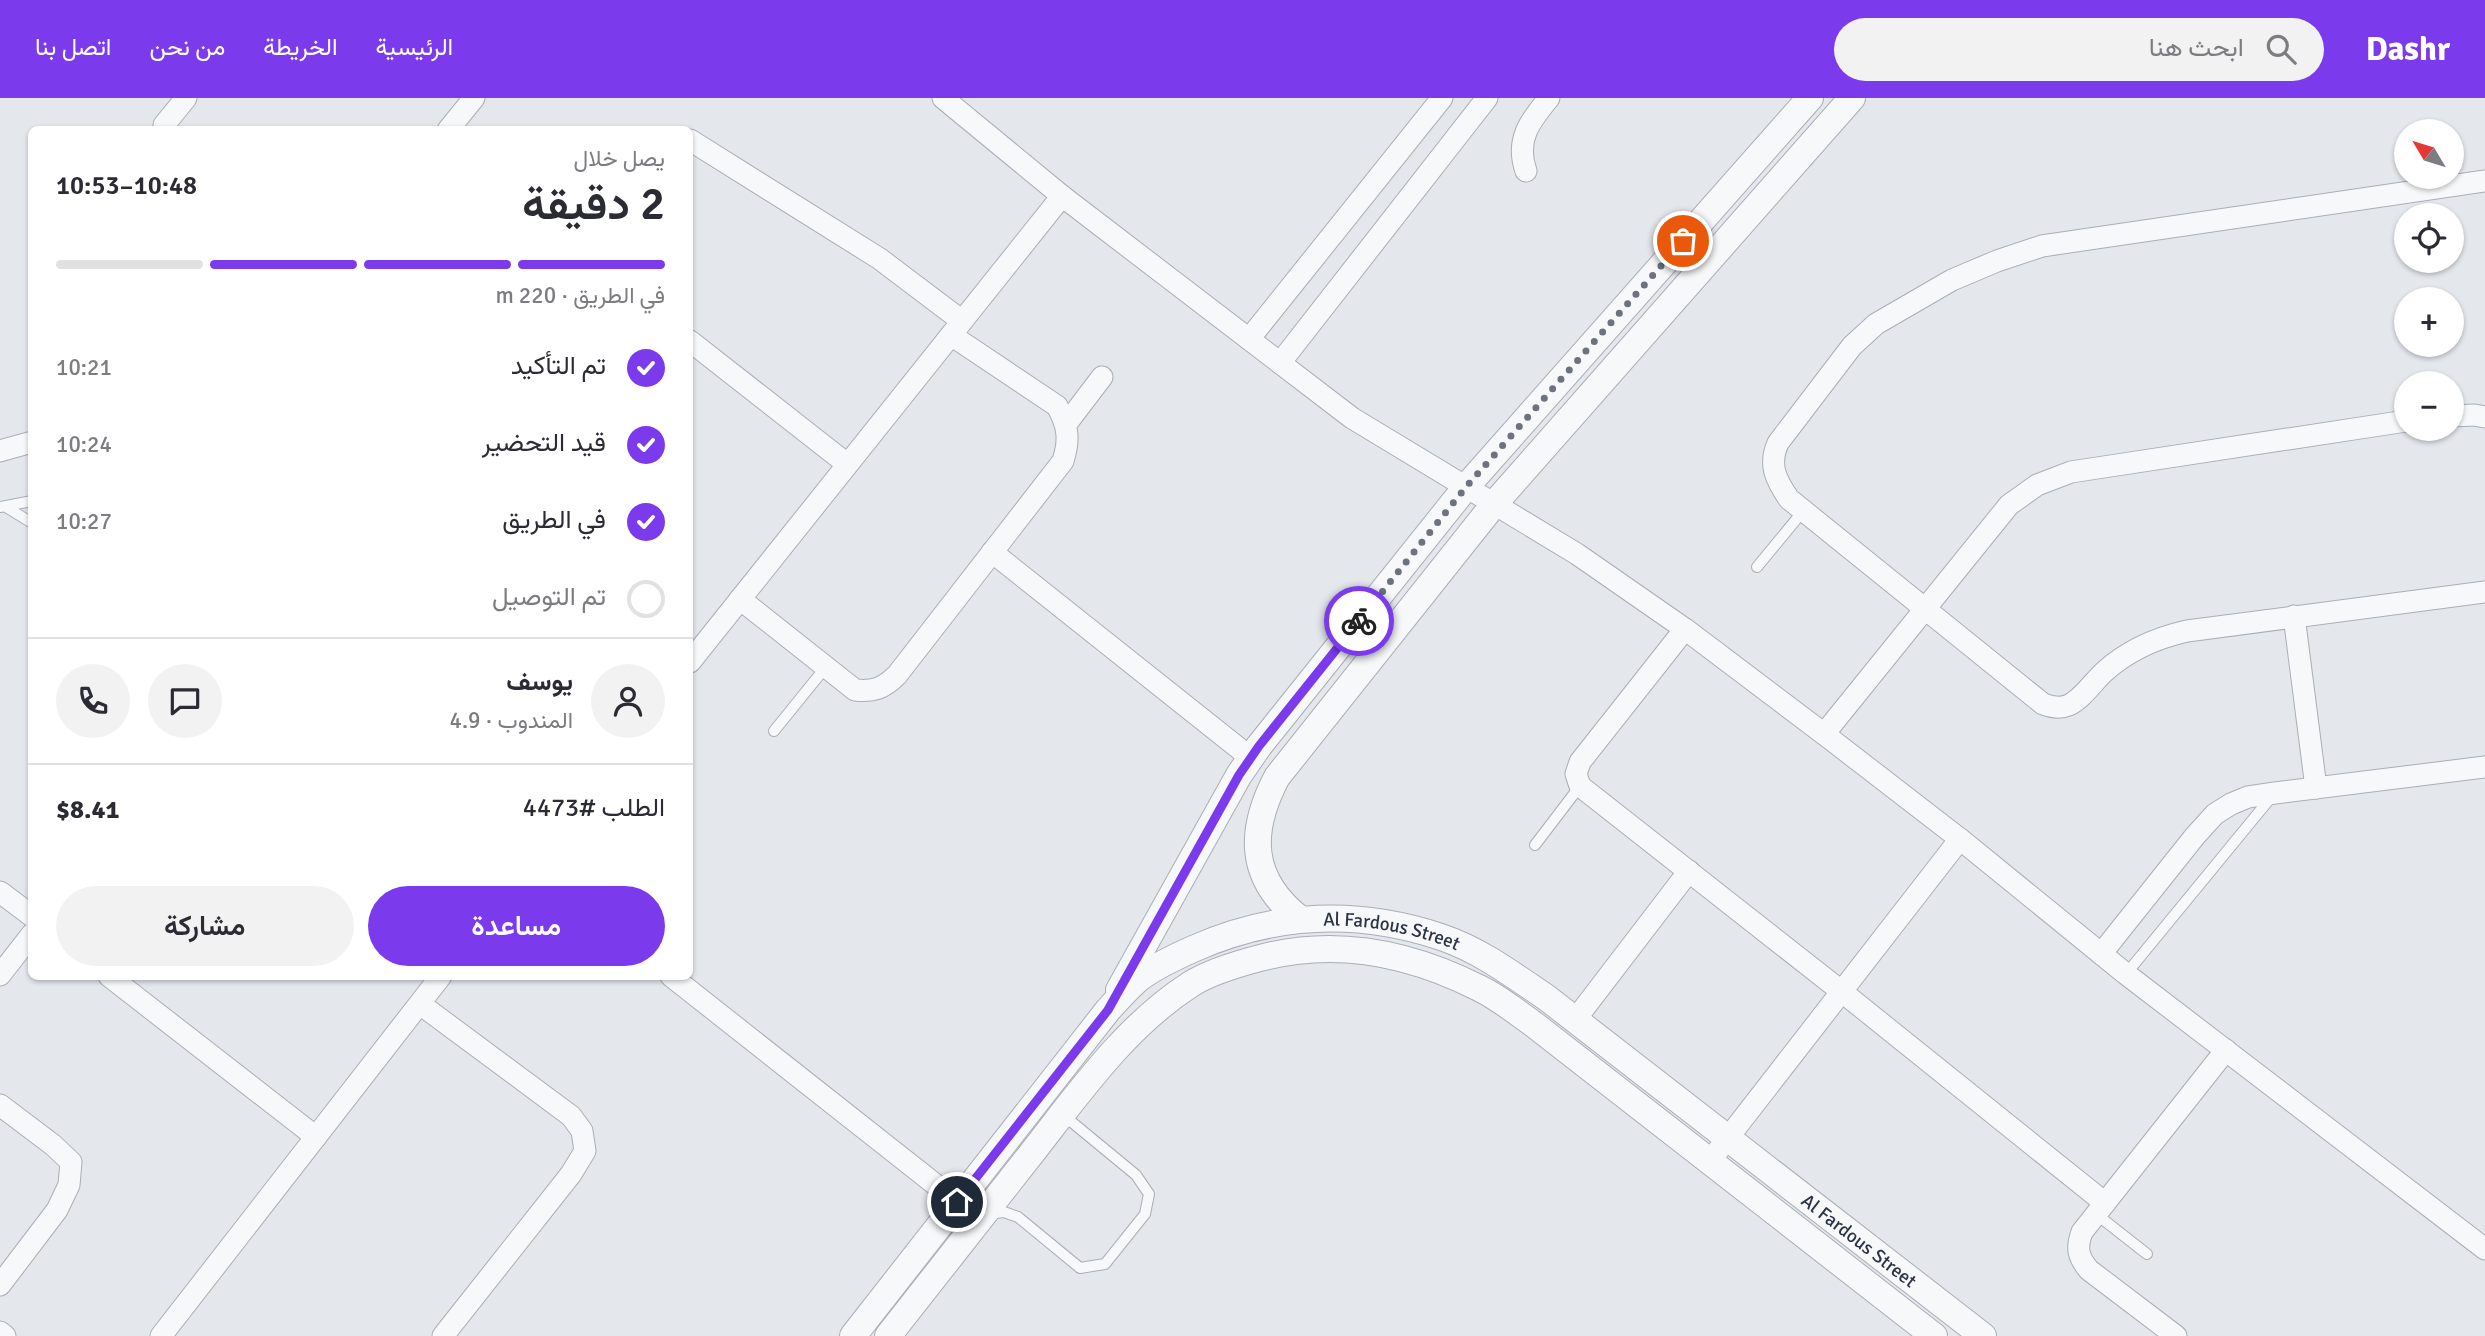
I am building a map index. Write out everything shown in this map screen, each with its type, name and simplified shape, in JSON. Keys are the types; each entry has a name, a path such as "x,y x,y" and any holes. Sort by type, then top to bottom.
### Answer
{"street":[{"path":"164,126 186,98"},
{"path":"451,126 474,98"},
{"path":"944,98 1062,196 1352,418 1577,554 1685,629 1960,839 2126,974 2485,1249"},
{"path":"1249,339 1442,98"},
{"path":"1280,363 1487,98"},
{"path":"1527,171 1521,153 1525,131 1549,98"},
{"path":"1108,1010 1251,758 1466,487 1810,98"},
{"path":"1300,919 1276,896 1262,867 1257,832 1260,814 1278,777 1495,503 1852,98"},
{"path":"693,142 880,259 956,328 1057,406 1067,423 1069,442 1063,461 886,686 871,691 855,690 740,599"},
{"path":"2485,181 2042,246 1997,261 1952,280 1876,324 1852,346 1777,443 1772,457 1776,480 1789,499 2051,708 2071,705 2107,669 2134,649 2164,636 2294,616 2485,592"},
{"path":"693,658 1062,196"},
{"path":"693,343 847,464"},
{"path":"1067,423 1102,377"},
{"path":"2464,415 2485,417"},
{"path":"1824,734 2009,505 2037,485 2071,472 2394,423"},
{"path":"0,451 28,443"},
{"path":"992,552 1251,758"},
{"path":"2294,616 2316,788"},
{"path":"1685,629 1580,762 1576,774 1580,786 1841,991 2100,1209"},
{"path":"2101,954 2215,814 2248,797 2485,767"},
{"path":"1710,1161 1960,839"},
{"path":"1575,1020 1689,871"},
{"path":"0,892 28,913"},
{"name":"Al Fardous Street","path":"852,1336 1108,1010 1139,979 1174,958 1215,940 1272,923 1319,918 1387,923 1443,938 1494,962 1575,1020 1983,1336"},
{"path":"0,975 28,939"},
{"name":"Al Fardous Street","path":"888,1336 1062,1114 1122,1043 1155,1011 1192,983 1241,963 1287,951 1334,947 1384,953 1435,968 1481,989 1532,1023 1934,1336"},
{"path":"114,980 316,1137"},
{"path":"161,1336 438,980"},
{"path":"676,980 979,1219"},
{"path":"420,1004 571,1116 582,1131 585,1151 571,1174 443,1336"},
{"path":"2176,1336 2090,1270 2080,1259 2078,1244 2082,1232 2225,1050"},
{"path":"0,1105 54,1145 71,1162 69,1185 57,1210 0,1285"},
{"path":"0,1332 5,1336"}],"lane":[{"path":"3,507 28,502"},
{"path":"3,507 28,521"},
{"path":"1757,567 1804,510"},
{"path":"774,732 825,668"},
{"path":"1535,845 1580,786"},
{"path":"2126,974 2275,793"},
{"path":"979,1219 996,1212 1018,1217 1080,1268 1105,1264 1145,1214 1149,1194 1136,1175 1062,1114"},
{"path":"2100,1209 2147,1254"}],"way so far":[{"path":"1359,621 1466,487 1683,241"}],"route":[{"path":"957,1202 1108,1010 1239,775 1359,621"}]}
